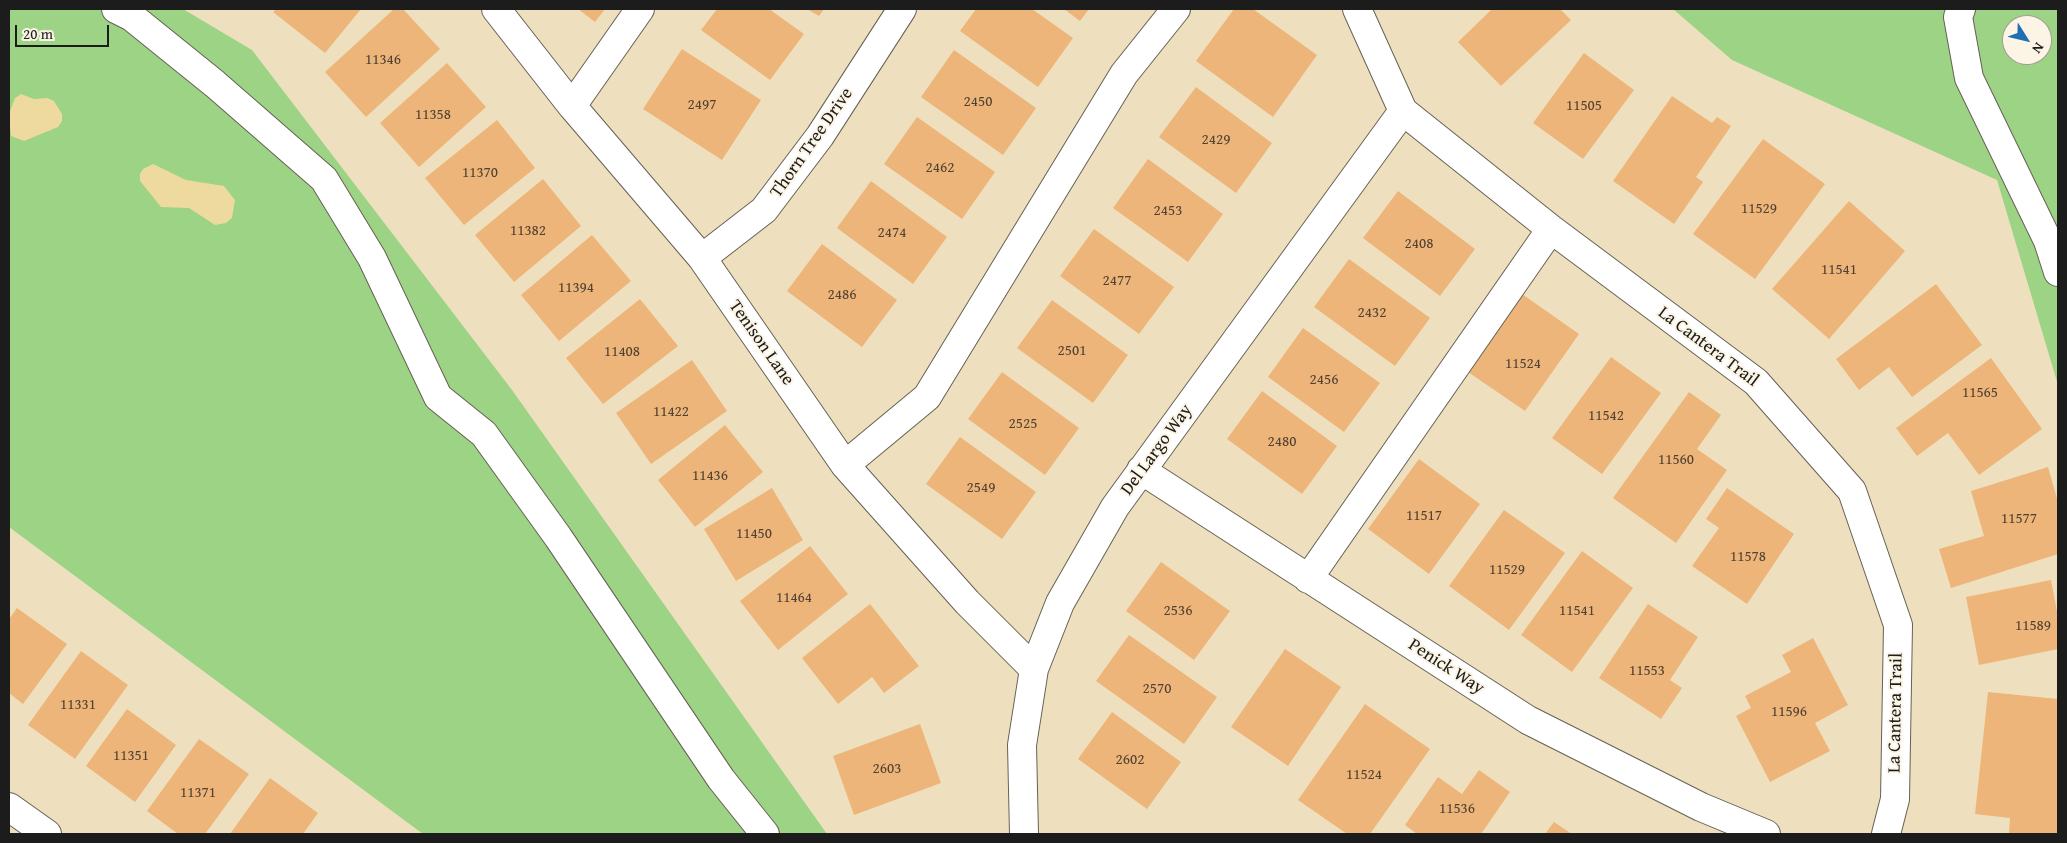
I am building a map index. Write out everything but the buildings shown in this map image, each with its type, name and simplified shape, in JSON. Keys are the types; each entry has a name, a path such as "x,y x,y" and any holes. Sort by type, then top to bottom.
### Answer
{"street":[{"path":"116,9 132,17 215,84 324,179 372,258 438,397 484,434 558,537 722,779 765,834"},
{"name":"Tenison Lane","path":"496,9 572,106 702,258 845,465 967,602 1034,669"},
{"path":"572,106 640,9"},
{"name":"Thorn Tree Drive","path":"702,258 764,210 820,136 902,9"},
{"path":"845,465 927,397 1124,74 1176,9"},
{"name":"La Cantera Trail","path":"1357,9 1403,111 1550,229 1756,382 1852,491 1898,625 1895,798 1886,834"},
{"path":"1961,9 1958,18 1969,78 2048,240 2058,272"},
{"name":"Del Largo Way","path":"1024,834 1022,745 1034,669 1060,603 1115,507 1403,111"},
{"path":"1308,578 1550,229"},
{"name":"Penick Way","path":"1142,470 1528,720 1701,807 1766,834"},
{"path":"9,806 47,834"}],"green space":[{"path":"9,9 183,9 252,50 512,390 827,834 423,834 9,527"},
{"path":"1673,9 2058,9 2058,385 1997,180 1732,60"}],"sand":[{"path":"21,94 34,99 47,98 54,101 62,114 62,121 58,127 24,141 11,136 9,114 15,98"},
{"path":"153,164 186,180 224,186 235,200 232,218 226,223 215,225 189,208 161,207 140,181 140,174 143,169"}]}
